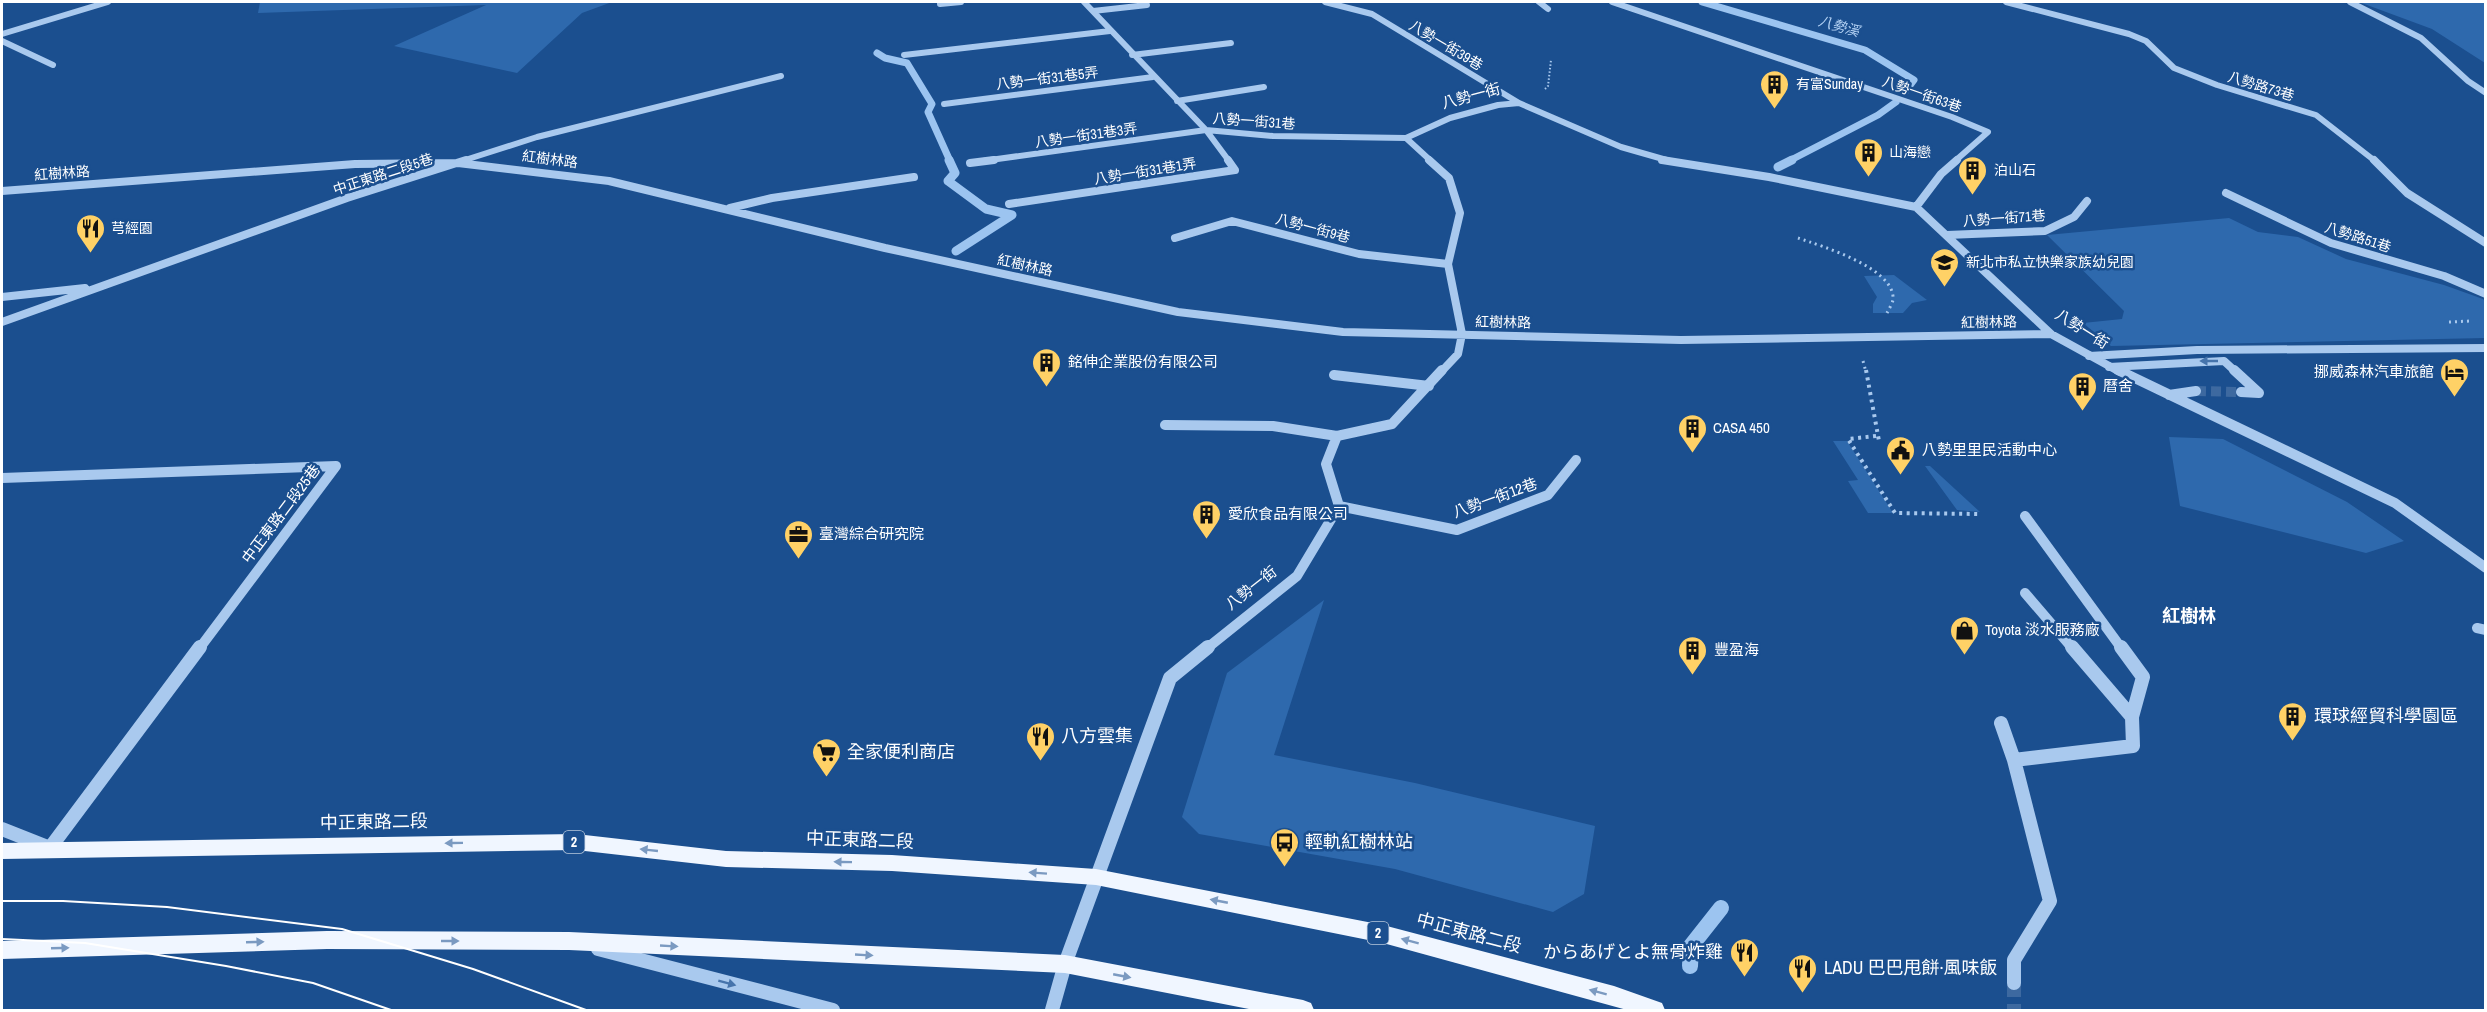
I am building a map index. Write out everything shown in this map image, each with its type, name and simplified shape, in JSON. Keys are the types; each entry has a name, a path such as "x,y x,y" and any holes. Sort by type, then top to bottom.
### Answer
{"main road":[{"name":"中正東路二段","path":"50,848 576,842 726,859 892,863 1096,877 1383,934 1614,996 1654,1011"},
{"name":"2","path":"2,851 50,848"},
{"path":"2,950 327,940 569,941 1065,964 1303,1011"}],"street":[{"path":"2,34 62,18 108,2"},
{"path":"940,4 961,2"},
{"name":"八勢一街31巷","path":"1084,2 1132,55 1206,130 1273,136 1406,138"},
{"name":"八勢一街39巷","path":"1325,2 1372,14 1519,103"},
{"path":"1539,2 1548,9"},
{"name":"八勢一街63巷","path":"1612,2 1952,117 1988,132 1941,174 1916,207"},
{"name":"八勢路73巷","path":"2006,2 2129,34 2146,41 2174,68 2217,85 2316,115 2384,167 2407,193 2486,243"},
{"path":"2350,2 2421,38 2468,81 2486,93"},
{"path":"1093,11 1147,5"},
{"path":"904,55 1110,31"},
{"path":"2,41 53,64"},
{"path":"1132,55 1231,43"},
{"name":"中正東路二段5巷","path":"2,322 346,198 537,137 781,76"},
{"name":"八勢一街31巷5弄","path":"944,104 1154,77"},
{"path":"1177,101 1264,87"},
{"name":"八勢一街","path":"1406,138 1450,118 1498,105 1519,103 1620,147 1663,160 1916,207 2051,334 2109,366 2395,503 2486,568"},
{"name":"八勢一街31巷3弄","path":"970,163 1206,130"},
{"name":"八勢一街31巷1弄","path":"1009,204 1235,170 1206,130"},
{"path":"1165,425 1273,426 1336,436 1392,424 1458,354 1462,334 1448,264 1460,213 1449,178 1406,138"},
{"name":"紅樹林路","path":"2,191 355,164 458,163 609,180 885,248 1178,312 1343,332 1681,339 2051,334"},
{"path":"727,209 772,198 914,177"},
{"name":"八勢路51巷","path":"2226,193 2308,235 2368,256 2470,284 2486,294"},
{"name":"八勢一街71巷","path":"1947,235 2045,231 2074,218 2087,201"},
{"name":"八勢一街9巷","path":"1175,238 1232,221 1359,254 1448,264"},
{"path":"2,297 103,286"},
{"path":"2089,356 2197,350 2486,348"},
{"path":"2109,366 2224,361 2259,393 2241,392"},
{"path":"1334,375 1429,386"},
{"path":"2169,395 2196,392"},
{"path":"1336,436 1326,464 1339,506"},
{"name":"八勢一街12巷","path":"1339,506 1457,530 1548,495 1576,460"},
{"name":"中正東路二段25巷","path":"2,478 336,466 50,848"},
{"name":"八勢一街","path":"1052,1011 1065,964 1170,678 1297,576 1339,506"},
{"path":"2014,760 2133,746 2132,717 2143,677 2025,516"},
{"path":"2025,593 2132,717"},
{"path":"2001,723 2014,760 2050,901 2014,960 2014,983"},
{"path":"2,829 50,848"},
{"path":"569,941 833,1011"}],"path":[{"path":"1798,238 1845,255 1879,276 1890,288 1893,300 1887,313"},
{"path":"1854,338 1872,394 1876,436 1879,441"},
{"path":"1876,436 1848,439 1895,513 1980,514"}],"shaded area":[{"path":"260,2 612,2 582,13 517,73 394,46 486,5 258,13"},
{"path":"2359,2 2485,2 2485,63 2432,29"},
{"path":"2229,218 2258,232 2298,237 2346,259 2444,285 2483,299 2485,301 2485,338 2111,346 2083,323 2122,319 2124,311 2047,235"},
{"path":"1894,275 1927,300 1912,303 1903,313 1873,313 1873,304 1877,297 1864,276"},
{"path":"2169,437 2223,439 2347,502 2404,541 2366,553 2180,506"},
{"path":"1833,441 1847,441 1893,513 1868,513 1848,481 1858,480"},
{"path":"1925,466 1930,466 1980,512 1957,510"},
{"path":"1324,600 1274,755 1415,783 1595,826 1584,894 1553,912 1395,869 1199,834 1182,817 1227,673"}],"waterway":[{"name":"八勢溪","path":"1702,2 1865,50 1914,80 1905,92"},
{"path":"877,53 885,58 907,63 932,104 928,112 950,161"},
{"name":"八勢溪","path":"1789,161 1878,115 1896,102"},
{"path":"949,160 955,173 948,181 986,209 1012,215 956,251"},
{"name":"八勢溪","path":"1778,167 1792,160"},
{"name":"八勢溪","path":"1690,966 1691,946 1721,908"}],"tunnel":[{"path":"2196,391 2241,392"},
{"path":"2014,983 2014,1010"}],"tram line":[{"path":"2,901 63,901 167,907 342,929 473,969 586,1010"},
{"path":"2,939 85,943 226,966 313,983 391,1010"}],"place":[{"name":"有富Sunday","path":"1775,110"},
{"name":"山海戀","path":"1868,178"},
{"name":"泊山石","path":"1973,196"},
{"name":"芎經園","path":"90,254"},
{"name":"新北市私立快樂家族幼兒園","path":"1945,288"},
{"name":"銘伸企業股份有限公司","path":"1047,388"},
{"name":"挪威森林汽車旅館","path":"2455,398"},
{"name":"曆舍","path":"2082,412"},
{"name":"CASA 450","path":"1692,454"},
{"name":"八勢里里民活動中心","path":"1901,476"},
{"name":"愛欣食品有限公司","path":"1207,540"},
{"name":"臺灣綜合研究院","path":"798,560"},
{"name":"Toyota 淡水服務廠","path":"1964,656"},
{"name":"豐盈海","path":"1693,676"},
{"name":"環球經貿科學園區","path":"2293,742"},
{"name":"八方雲集","path":"1040,762"},
{"name":"全家便利商店","path":"826,778"},
{"name":"輕軌紅樹林站","path":"1284,868"},
{"name":"からあげとよ無骨炸雞","path":"1744,978"},
{"name":"LADU 巴巴甩餅·風味飯","path":"1803,994"}],"district":[{"name":"紅樹林","path":"2189,616"}]}
